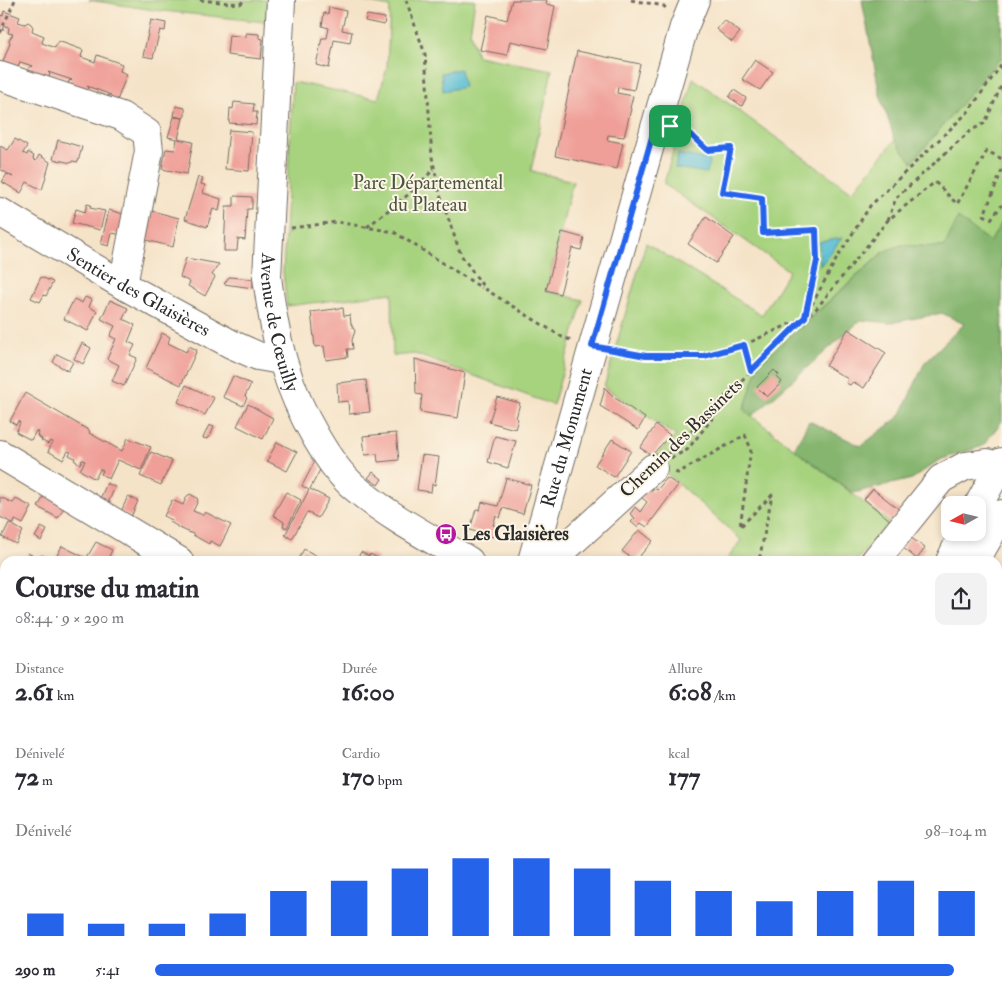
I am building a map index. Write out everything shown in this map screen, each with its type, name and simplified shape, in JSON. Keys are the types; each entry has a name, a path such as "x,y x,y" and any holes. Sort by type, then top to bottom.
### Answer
{"street":[{"name":"Avenue de Cœuilly","path":"281,0 267,277 272,316 281,360 307,422 328,458 352,485 389,514 460,556"},
{"name":"Rue du Monument","path":"533,556 656,123 684,27 695,0"},
{"path":"0,76 121,116 147,133 149,151 123,285"},
{"name":"Sentier des Glaisières","path":"0,212 123,285 231,344 258,356 281,360"},
{"path":"0,454 171,556"},
{"path":"879,556 941,479 965,466 987,463 1001,466 984,496"},
{"name":"Chemin des Bassinets","path":"554,556 561,552 664,467"},
{"path":"978,556 1002,514"},
{"path":"952,556 960,541"}],"path":[{"path":"0,33 15,0"},
{"path":"200,0 240,4 245,0"},
{"path":"406,0 425,54 432,157 440,195 461,255 485,289"},
{"path":"632,0 664,6 684,27"},
{"name":"Chemin des Bassinets","path":"664,467 679,445 805,317 837,258 870,206 968,112 1002,64"},
{"path":"888,220 896,198 970,131 984,123 1002,84"},
{"path":"656,123 686,130 707,150 731,148 722,192 762,198 763,233 816,230 817,261 805,317"},
{"path":"270,230 337,222 394,232 562,337 592,346 646,356 704,356 744,345 805,317 816,309 888,220 935,182 957,204 987,150 1002,159"},
{"path":"367,228 409,194 434,169"},
{"path":"1002,170 984,215 991,219 1002,205"},
{"path":"744,345 751,371 687,450 670,458 664,467 678,473 745,435 751,450 740,527 772,495 760,556"}],"green space":[{"path":"89,0 267,0 266,22 154,10"},
{"name":"Parc Départemental du Plateau","path":"355,0 475,0 470,33 477,56 552,70 531,171 573,181 546,291 583,300 553,405 415,354 393,356 392,293 287,306 283,272 293,82 378,99 387,68 390,7"},
{"path":"862,0 1002,0 1002,56 912,162 895,140 880,95"},
{"path":"1002,11 1002,358 884,251 759,364 744,410 889,522 860,556 730,556 741,540 651,459 676,436 604,387 646,243 762,315 789,271 664,184 693,78 852,192"},
{"path":"958,218 990,242 1002,222 1002,421 983,446 939,460 912,479 853,493 794,449 809,421 861,446 900,416 925,362 964,324 942,313 890,323 861,320 752,416 744,410 759,364 885,251 901,245 944,247"}],"water":[{"path":"460,69 464,87 443,91 441,73"},
{"path":"678,154 710,160 707,173 675,168"},
{"path":"842,238 820,266 819,242"}],"building":[{"path":"512,0 547,0 546,4 555,6 547,49 510,41 507,55 480,50 488,15 507,20"},
{"path":"329,7 346,11 342,30 352,32 350,43 334,40 329,68 316,65 322,38 327,38 329,28 322,26 324,13 328,14"},
{"path":"4,11 20,17 18,22 25,24 28,22 31,24 33,27 32,31 44,36 42,43 55,48 58,41 83,50 81,57 95,62 97,55 122,64 120,71 127,74 115,106 105,103 108,95 111,95 87,86 89,88 86,96 66,89 69,81 72,80 48,72 50,74 47,82 27,74 30,67 33,66 20,62 17,71 3,62 10,43 9,40 13,34 8,33 9,28 7,26 4,27 3,31 0,30 0,15 3,16"},
{"path":"367,15 385,18 384,25 365,21"},
{"path":"151,20 166,23 165,31 160,30 153,58 143,56"},
{"path":"724,20 740,32 732,42 716,29"},
{"path":"246,33 259,34 259,38 263,39 261,59 227,55 229,35 246,37"},
{"path":"577,51 640,64 634,90 618,87 617,93 633,96 624,137 608,135 607,140 623,143 617,169 555,156"},
{"path":"755,60 773,72 760,90 742,79"},
{"path":"734,90 746,98 742,106 729,97"},
{"path":"234,102 254,104 253,112 257,112 256,125 229,123 230,108 233,109"},
{"path":"176,106 185,108 185,116 183,118 174,116"},
{"path":"174,117 183,118 178,139 193,142 187,174 162,169 166,149 175,150 177,139 168,137"},
{"path":"229,130 252,132 249,171 225,169"},
{"path":"15,139 27,146 23,153 27,155 28,152 34,156 33,159 36,161 39,155 50,162 42,190 27,182 21,193 2,182 7,174 13,177 0,169 0,146 8,150"},
{"path":"58,140 82,147 78,162 72,161 71,163 53,159"},
{"path":"198,177 203,178 201,184 205,185 203,193 221,199 219,211 213,209 207,227 185,219"},
{"path":"234,196 252,197 252,209 247,209 245,240 238,239 237,251 224,251 226,206 234,206"},
{"path":"87,204 91,205 90,208 105,211 100,230 72,223 76,209 85,212"},
{"path":"109,210 127,215 122,235 112,233 109,246 101,244"},
{"path":"152,211 179,218 173,247 146,240"},
{"path":"706,217 734,237 716,263 688,244"},
{"path":"562,232 584,238 581,250 572,248 560,294 546,290"},
{"path":"186,258 219,264 212,275 215,277 205,296 188,286 190,282 180,277"},
{"path":"41,277 53,282 46,296 44,295 40,302 31,298"},
{"path":"229,277 253,279 253,288 224,284"},
{"path":"85,297 92,300 89,307 97,311 88,331 64,319 74,299 82,303"},
{"path":"110,300 128,308 123,319 135,325 128,342 135,345 130,355 137,358 124,386 112,381 119,365 107,359 116,339 110,336 115,326 101,319"},
{"path":"343,308 344,316 350,315 351,324 355,331 352,340 353,349 347,349 348,357 326,360 324,346 315,347 311,312"},
{"path":"848,329 886,353 864,388 853,382 850,385 846,383 848,379 826,366"},
{"path":"162,333 170,337 168,343 186,352 189,346 197,350 181,385 146,368"},
{"path":"82,343 91,348 83,364 74,359"},
{"path":"57,354 73,362 68,371 53,362"},
{"path":"415,359 465,373 458,418 420,412 422,395 416,394"},
{"path":"774,370 782,382 767,397 757,387"},
{"path":"233,376 251,384 245,396 247,398 243,406 223,397"},
{"path":"366,380 370,412 349,414 348,401 338,402 337,383"},
{"path":"186,385 214,398 205,415 178,402"},
{"path":"604,387 615,398 645,418 638,430 600,406"},
{"path":"25,393 122,451 128,438 151,447 141,470 118,460 109,479 101,474 103,471 100,469 95,479 80,470 85,461 82,460 80,464 69,455 71,452 68,451 63,460 48,451 53,442 50,441 48,444 41,440 37,436 38,432 36,431 31,440 16,432 20,423 18,421 16,425 10,421"},
{"path":"497,397 520,403 515,429 489,422"},
{"path":"248,404 273,418 263,439 237,426"},
{"path":"209,425 214,427 210,437 207,439 203,438"},
{"path":"656,425 670,435 652,455 640,448"},
{"path":"396,433 399,460 378,462 377,454 365,455 363,436"},
{"path":"495,436 516,441 508,468 488,462"},
{"path":"612,439 631,451 614,477 595,465"},
{"path":"277,442 297,452 287,471 267,461"},
{"path":"151,452 172,461 161,485 140,476"},
{"path":"422,455 439,457 435,485 432,484 431,492 417,490"},
{"path":"316,459 321,468 310,489 329,499 318,518 307,512 292,539 285,535 309,490 302,486"},
{"path":"373,472 382,479 378,485 368,478"},
{"path":"506,478 531,485 523,514 503,508 500,518 496,516 493,525 496,526 493,537 470,530 476,509 480,510 482,502 498,506"},
{"path":"667,478 678,485 647,527 641,523 637,527 631,522 635,518 630,514 635,507 640,512 647,502 640,496 647,487 652,491 654,488 657,490"},
{"path":"107,483 115,487 108,503 100,499"},
{"path":"873,489 900,510 891,521 864,499"},
{"path":"286,492 301,500 287,528 283,526 284,522 273,515"},
{"path":"45,494 66,504 58,518 38,507"},
{"path":"190,494 197,498 198,501 193,511 203,515 205,512 231,525 220,546 210,541 209,544 177,527 170,522 172,520 164,516 172,500 183,505"},
{"path":"128,496 138,501 131,517 121,512"},
{"path":"0,497 13,503 16,499 32,507 23,524 15,520 14,524 0,517"},
{"path":"9,523 23,531 16,544 2,537"},
{"path":"41,527 47,530 41,541 35,537"},
{"path":"639,530 653,541 640,556 628,556 622,551"},
{"path":"910,537 925,548 919,556 913,556 902,547"},
{"path":"96,542 112,550 109,556 88,556"},
{"path":"62,546 82,556 57,556"},
{"path":"304,549 317,556 300,556"},
{"path":"361,552 369,556 359,556"}],"place":[{"name":"Les Glaisières","path":"446,534"}],"route":[{"path":"656,123 670,126 686,130 707,150 731,148 722,192 762,198 763,233 816,230 817,261 805,317 751,371 744,345 704,356 646,356 592,346 656,123"}]}
